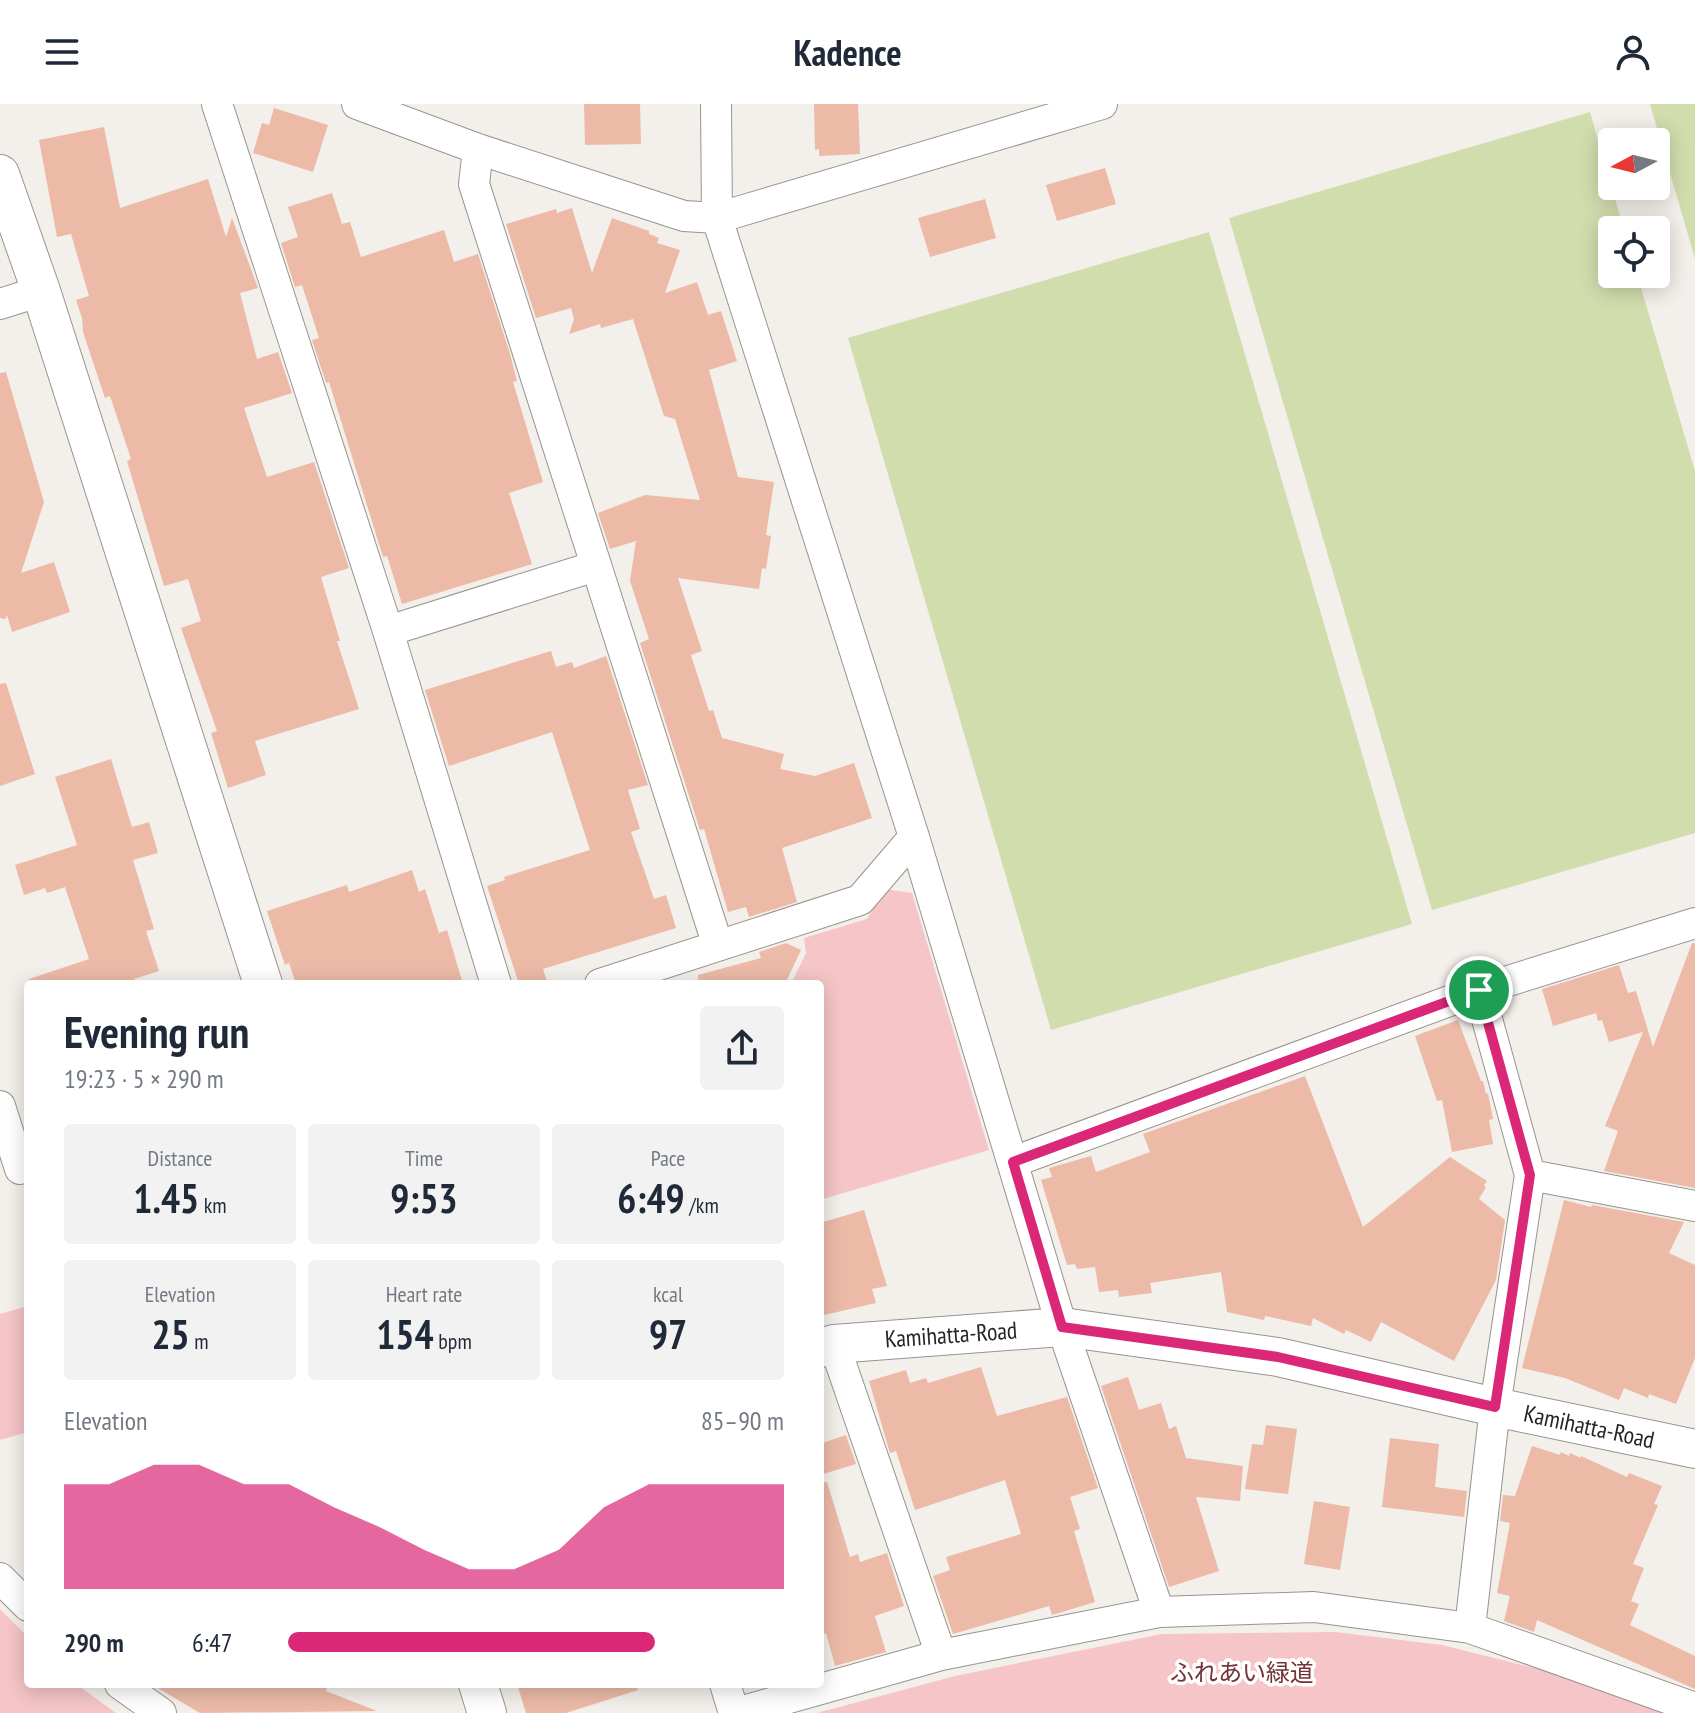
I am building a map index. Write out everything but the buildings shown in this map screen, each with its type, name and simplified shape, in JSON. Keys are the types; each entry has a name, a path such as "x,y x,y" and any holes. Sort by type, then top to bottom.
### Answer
{"street":[{"path":"217,104 388,631 495,980"},
{"path":"357,104 478,149 684,216 717,218 1088,106"},
{"path":"716,104 717,218 914,837 1062,1327 1159,1612"},
{"path":"478,149 474,184 718,946"},
{"path":"0,174 41,291 262,980"},
{"path":"0,304 41,291"},
{"path":"388,631 596,566"},
{"path":"612,980 860,900 914,837"},
{"path":"1013,1162 1479,990 1695,923"},
{"path":"1470,1628 1495,1407 1530,1175 1479,990"},
{"path":"0,1106 16,1170"},
{"path":"1530,1175 1695,1206"},
{"name":"Kamihatta-Road","path":"827,1346 1062,1327 1278,1357 1695,1449"},
{"path":"827,1346 941,1655"},
{"path":"11,1578 24,1599"},
{"path":"824,1688 941,1655 1159,1612 1314,1607 1470,1628 1695,1708"},
{"path":"126,1688 161,1713"},
{"path":"479,1688 487,1713"},
{"path":"726,1688 735,1713 824,1688"}],"green space":[{"path":"884,889 912,893 989,1150 824,1199 824,980 793,980 806,953 804,938 867,919"},
{"path":"24,1307 24,1433 0,1440 0,1314"},
{"path":"0,1609 24,1633 24,1688 82,1688 116,1713 0,1713"},
{"name":"ふれあい緑道","path":"1335,1632 1442,1645 1578,1679 1666,1713 817,1713 955,1676 1162,1634"}],"shaded area":[{"path":"1650,104 1695,104 1695,259 1670,173 1670,128 1657,128"},
{"path":"1590,112 1598,140 1598,200 1615,200 1620,216 1598,216 1598,288 1641,288 1695,471 1695,833 1432,910 1229,218"},
{"path":"1209,232 1412,924 1051,1030 848,338"}],"route":[{"path":"1479,990 1530,1175 1495,1407 1278,1357 1062,1327 1013,1162 1479,990"}]}
